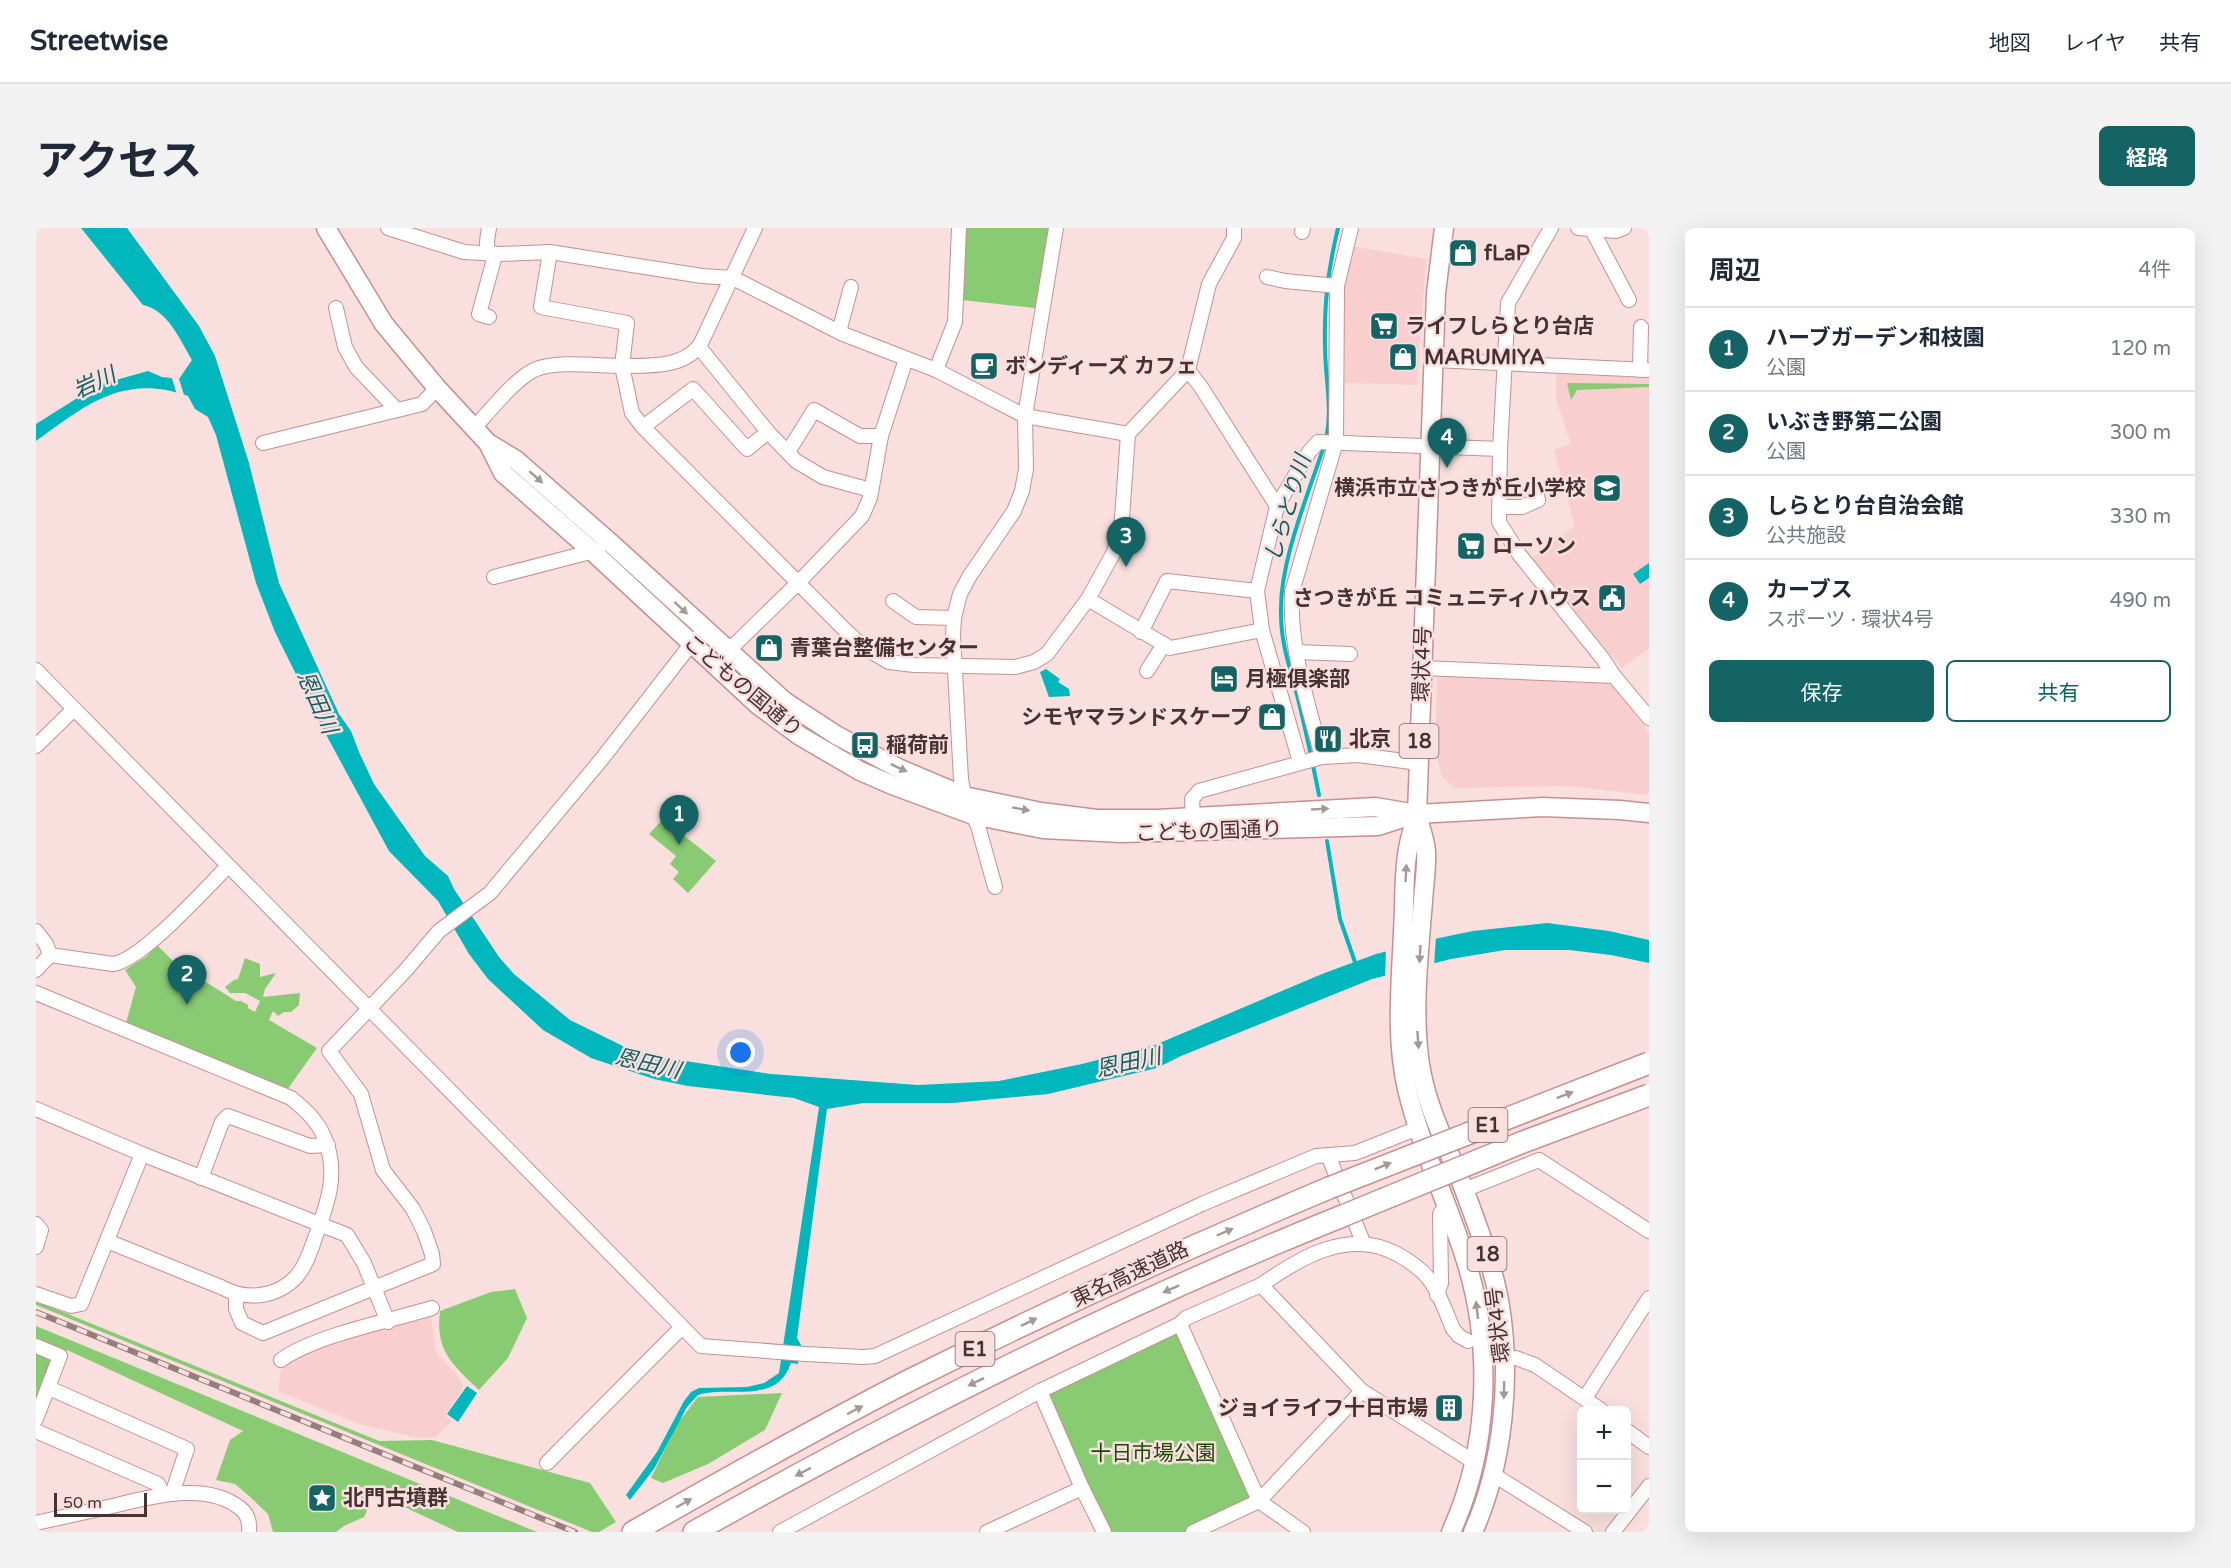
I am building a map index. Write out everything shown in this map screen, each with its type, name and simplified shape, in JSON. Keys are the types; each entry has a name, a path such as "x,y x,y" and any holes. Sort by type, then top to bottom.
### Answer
{"highway":[{"name":"東名高速道路","path":"633,1532 747,1467 907,1382 1179,1252 1329,1188 1649,1063"},
{"name":"東名高速道路","path":"694,1532 959,1390 1249,1253 1523,1142 1649,1095"}],"main road":[{"name":"こどもの国通り","path":"326,228 384,324 437,388 489,443 516,460 784,701 828,730 898,768 964,796 1041,812 1097,819 1193,817 1375,807 1417,814 1544,807 1649,813"},
{"name":"環状4号","path":"1444,228 1436,293 1417,814 1407,850 1400,987 1402,1061 1418,1128 1466,1262 1476,1302 1483,1357 1482,1409 1474,1462 1451,1532"},
{"name":"こどもの国通り","path":"489,443 503,472 758,705 800,736 860,771 892,785 973,815 1043,829 1121,833 1378,826 1417,814"},
{"name":"環状4号","path":"1417,814 1426,850 1417,1026 1423,1080 1434,1120 1464,1190 1488,1255 1499,1301 1504,1360 1503,1411 1494,1474 1473,1532"}],"street":[{"path":"388,228 454,250 488,254 550,252 702,276 733,278 839,332 936,370 1025,416 1128,434"},
{"path":"481,319 494,259 488,254 486,247 489,228"},
{"path":"474,428 518,382 533,370 555,365 653,366 692,355 699,347 755,228"},
{"path":"936,370 955,322 959,228"},
{"path":"995,887 973,815 964,796 954,666 954,618 960,594 969,577 1014,511 1022,491 1026,469 1025,416 1056,228"},
{"path":"550,252 541,308 627,323 622,366 632,413 643,427 856,641 889,662 914,665 1015,667 1035,662 1047,654 1088,599 1114,552 1119,537 1128,434 1188,370 1209,284 1234,238 1234,228"},
{"path":"1322,758 1296,652 1291,615 1292,592 1334,442 1337,285 1351,228"},
{"path":"1551,228 1508,303 1500,449 1499,522 1519,554 1649,718"},
{"path":"1585,229 1616,231 1624,228"},
{"path":"1585,229 1629,300"},
{"path":"1267,277 1285,282 1337,285"},
{"path":"839,332 851,287"},
{"path":"336,308 345,347 356,367 396,409"},
{"path":"1434,360 1645,370 1641,327"},
{"path":"699,347 768,432 807,469 823,477 871,490"},
{"path":"728,651 862,516 870,498 881,436 906,359"},
{"path":"1188,370 1277,506"},
{"path":"263,443 422,404 437,388"},
{"path":"643,427 693,389 747,449 768,432"},
{"path":"788,452 814,410 860,436 881,436"},
{"path":"1300,762 1262,630 1257,591 1277,506 1309,452 1318,442 1500,449"},
{"path":"1500,507 1522,507 1539,500"},
{"path":"494,577 614,546"},
{"path":"1141,632 1167,581 1257,591"},
{"path":"1088,599 1170,648 1262,630"},
{"path":"893,601 916,617 954,618"},
{"path":"236,1295 236,1309 242,1323 263,1333 374,1290 433,1264 424,1231 413,1209 384,1170 361,1094 324,1055 439,932 490,893 704,630"},
{"path":"1147,670 1164,644"},
{"path":"1296,652 1350,654"},
{"path":"1421,668 1614,676"},
{"path":"36,670 701,1346 863,1358 875,1356 1202,1204 1316,1156 1355,1153 1418,1128"},
{"path":"36,746 74,709"},
{"path":"1193,817 1192,799 1199,791 1300,762 1358,755 1419,763"},
{"path":"50,955 113,964 122,963 141,951 228,866"},
{"path":"36,931 46,944 50,955"},
{"path":"36,970 50,955"},
{"path":"36,993 291,1098 316,1123 328,1145 332,1184 306,1261 297,1275 285,1286 270,1294 236,1295 107,1241"},
{"path":"36,1109 201,1178 347,1235 364,1263 388,1322"},
{"path":"201,1178 222,1122 228,1116 310,1146 328,1145"},
{"path":"36,1294 72,1306 81,1304 142,1154"},
{"path":"1328,1155 1364,1242"},
{"path":"1464,1190 1539,1160 1649,1231"},
{"path":"1437,1294 1441,1268 1440,1214 1446,1205"},
{"path":"36,1224 41,1230 36,1247"},
{"path":"780,1532 1040,1391 1180,1324 1186,1318 1262,1285 1287,1267 1313,1254 1344,1244 1364,1242 1384,1247 1408,1260 1429,1279 1453,1329 1468,1341"},
{"path":"1441,1268 1466,1262"},
{"path":"1262,1285 1362,1391 1474,1462"},
{"path":"1585,1398 1649,1298"},
{"path":"281,1359 324,1340 432,1308"},
{"path":"1180,1324 1259,1501 1304,1532"},
{"path":"547,1463 682,1327"},
{"path":"36,1346 60,1356 36,1419"},
{"path":"1516,1358 1535,1365 1596,1406"},
{"path":"49,1388 187,1449 167,1495"},
{"path":"1040,1391 1082,1488 1104,1532"},
{"path":"1193,1532 1259,1501 1362,1391"},
{"path":"36,1431 158,1484 167,1495"},
{"path":"1631,1434 1649,1447"},
{"path":"1494,1474 1586,1532"},
{"path":"1613,1532 1649,1486"},
{"path":"987,1532 1082,1488"},
{"path":"36,1523 167,1495 215,1496 234,1503 245,1512 250,1523 249,1532"}],"shaded area":[{"path":"1351,246 1426,259 1417,385 1345,383 1342,286"},
{"name":"横浜市立さつきが丘小学校","path":"1556,374 1649,378 1649,648 1622,668 1532,558 1575,526 1554,450 1571,444 1556,399"},
{"path":"1443,675 1606,682 1614,686 1649,733 1649,792 1646,795 1557,786 1454,788 1442,777 1435,750 1437,679"},
{"path":"431,1317 436,1352 460,1379 463,1388 445,1415 452,1421 436,1437 417,1438 359,1424 278,1391 282,1363 354,1337"}],"green space":[{"path":"964,228 1049,228 1035,308 962,300"},
{"path":"1567,383 1649,384 1649,387 1577,390 1571,400"},
{"path":"663,819 716,861 688,893 673,879 679,872 670,864 676,856 649,834"},
{"path":"157,945 179,967 181,963 191,964 200,970 201,979 236,1001 248,1005 248,1008 255,1012 260,1001 245,993 230,993 225,987 238,979 245,958 260,964 260,977 276,973 265,989 263,997 300,993 299,1005 291,1012 284,1012 278,1016 273,1011 269,1020 317,1048 287,1090 126,1023 136,987 125,970 147,956"},
{"path":"515,1289 527,1318 508,1358 479,1390 453,1364 443,1347 439,1325 440,1311 491,1292"},
{"path":"36,1301 379,1441 432,1440 590,1483 616,1522 599,1532 592,1532 36,1305"},
{"path":"36,1326 537,1532 458,1532 357,1485 368,1503 364,1517 336,1532 273,1532 268,1514 248,1495 235,1484 216,1480 230,1440 243,1431 67,1350 65,1353 36,1341"},
{"name":"十日市場公園","path":"1174,1326 1259,1501 1193,1532 1107,1532 1046,1389"},
{"path":"36,1351 52,1358 52,1364 36,1401"},
{"path":"782,1393 765,1430 708,1464 663,1483 651,1478 677,1424 698,1397"}],"water":[{"name":"恩田川","path":"81,228 127,228 199,326 215,356 249,463 279,583 339,714 351,731 374,784 425,856 448,876 454,889 499,957 514,974 570,1020 629,1049 659,1057 771,1074 918,1085 999,1081 1082,1064 1155,1045 1322,974 1376,954 1473,931 1547,923 1609,931 1649,940 1649,963 1611,955 1569,950 1505,950 1451,959 1372,979 1181,1056 1157,1068 1048,1094 953,1103 864,1103 827,1109 797,1338 801,1345 798,1364 791,1363 784,1376 775,1385 764,1389 698,1395 687,1407 654,1469 630,1500 626,1495 657,1452 691,1392 699,1388 747,1387 764,1383 779,1373 819,1107 794,1098 688,1086 654,1079 591,1058 543,1030 488,979 469,954 438,901 389,851 323,729 275,632 256,583 216,435 208,417 195,409 188,396 144,388 106,396 36,441 36,424 98,385 148,371 162,377 179,379 192,360 166,319 152,308 143,305"},
{"path":"1649,563 1649,578 1640,584 1633,574"},
{"path":"1046,669 1060,679 1058,682 1069,689 1070,696 1049,697 1040,672"},
{"path":"467,1386 477,1393 458,1422 447,1414"}],"pier":[{"path":"171,375 178,376 185,398 177,395"},
{"path":"1436,936 1434,966 1385,978 1386,948"}],"waterway":[{"name":"しらとり川","path":"1326,438 1329,416 1325,316 1329,273 1338,228"},
{"name":"しらとり川","path":"1319,795 1282,634 1281,614 1282,594 1290,551 1324,446"},
{"name":"しらとり川","path":"1327,841 1340,919 1356,965"}],"railway":[{"path":"36,1312 575,1532"}],"place":[{"name":"fLaP","path":"1463,253"},
{"name":"ライフしらとり台店","path":"1384,326"},
{"name":"MARUMIYA","path":"1403,357"},
{"name":"ボンディーズ カフェ","path":"984,366"},
{"name":"カーブス","path":"1447,468"},
{"name":"横浜市立さつきが丘小学校","path":"1607,488"},
{"name":"ローソン","path":"1471,546"},
{"name":"しらとり台自治会館","path":"1126,567"},
{"name":"さつきが丘 コミュニティハウス","path":"1612,598"},
{"name":"青葉台整備センター","path":"769,648"},
{"name":"月極俱楽部","path":"1224,679"},
{"name":"シモヤマランドスケープ","path":"1272,717"},
{"name":"北京","path":"1328,739"},
{"name":"稲荷前","path":"865,745"},
{"name":"ハーブガーデン和枝園","path":"679,845"},
{"name":"いぶき野第二公園","path":"187,1005"},
{"name":"ジョイライフ十日市場","path":"1449,1408"},
{"name":"北門古墳群","path":"322,1498"}],"water label":[{"name":"岩川","path":"94,382"}]}
